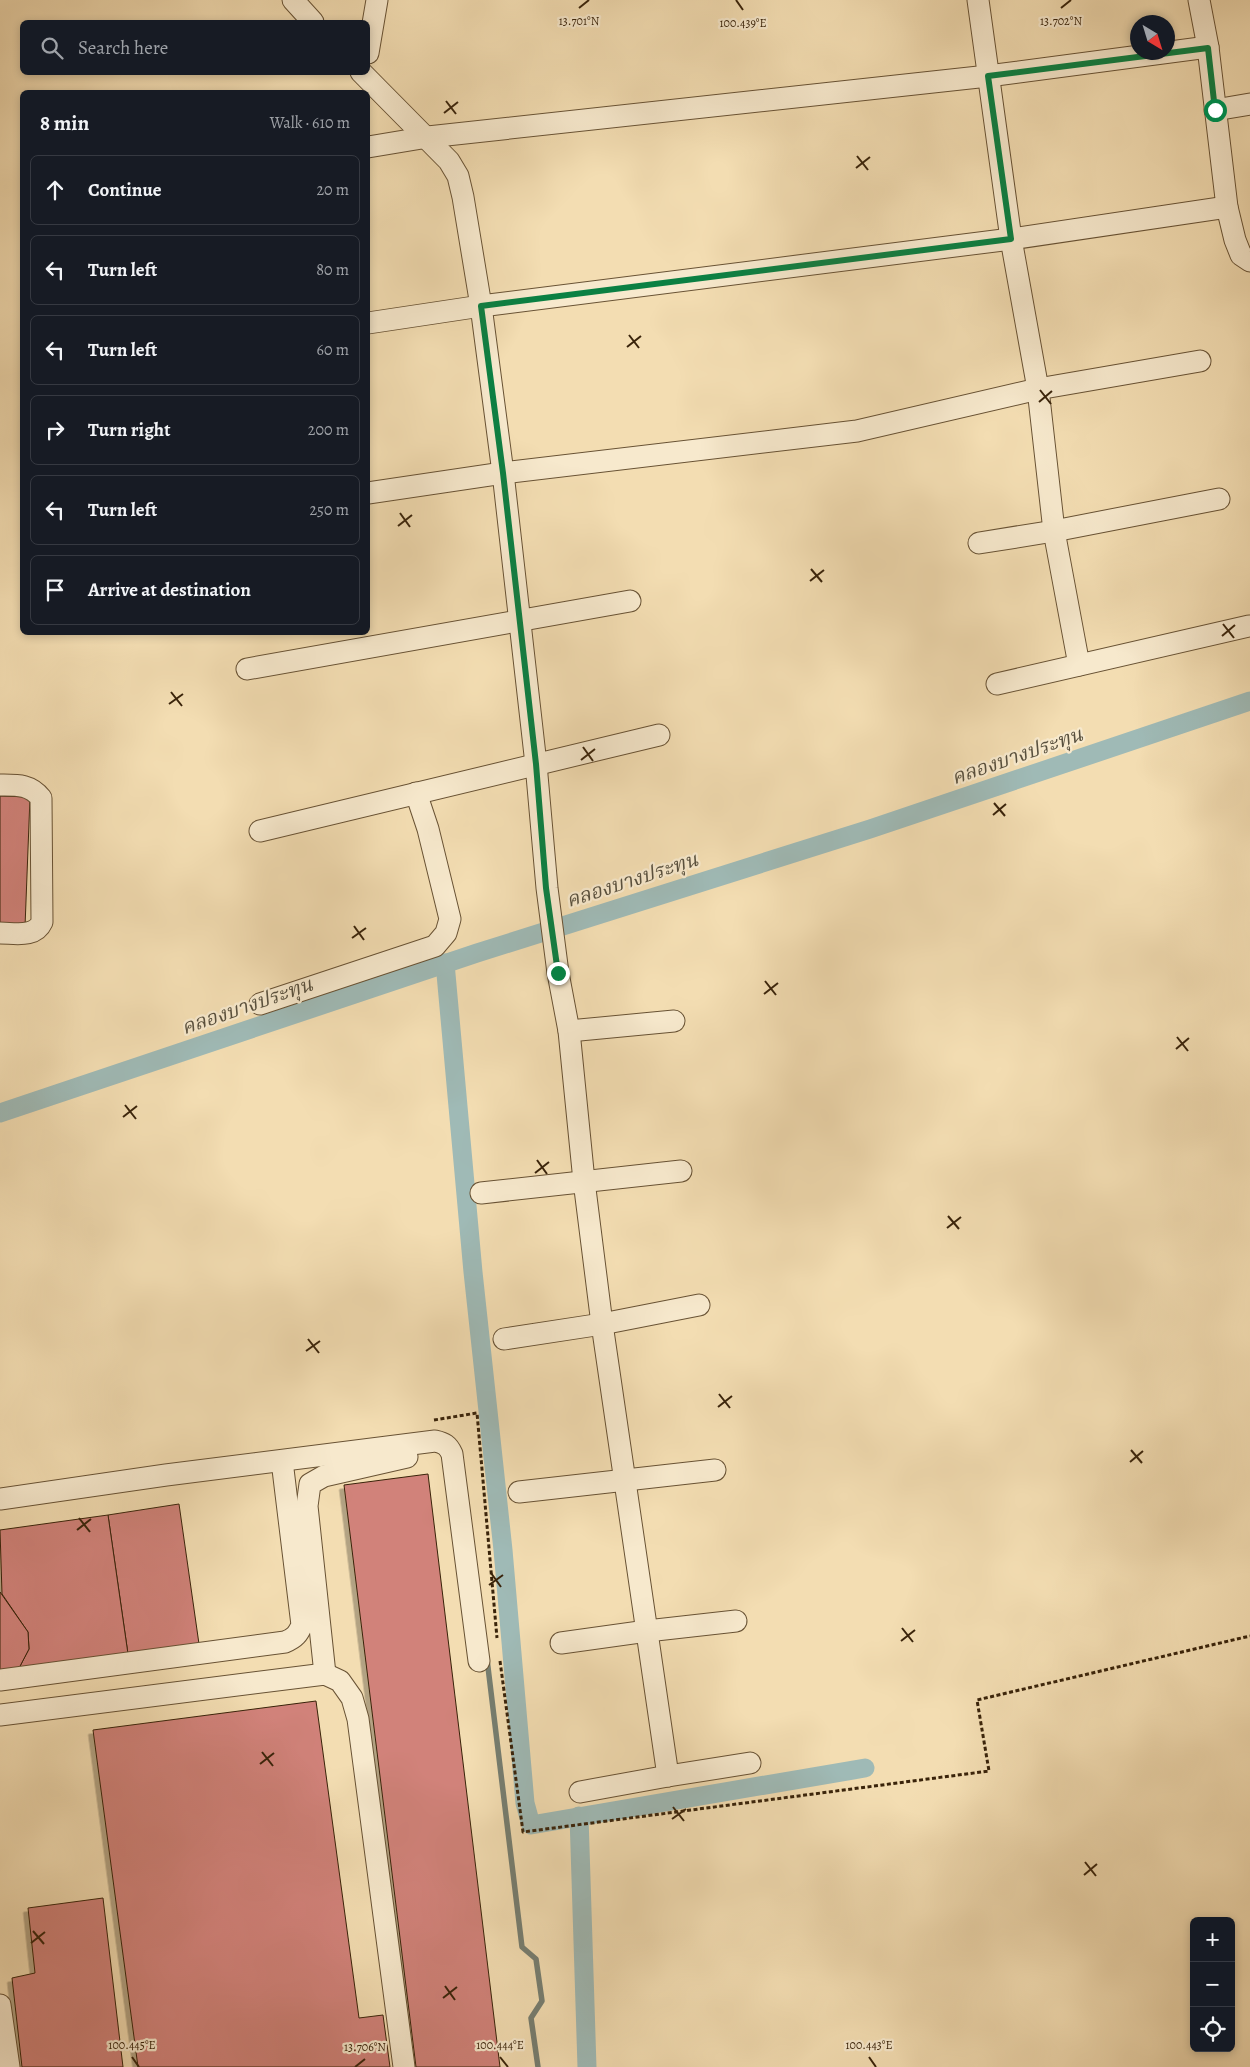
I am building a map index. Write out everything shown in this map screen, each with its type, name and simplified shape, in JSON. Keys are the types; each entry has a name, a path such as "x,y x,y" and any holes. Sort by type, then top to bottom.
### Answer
{"street":[{"path":"293,0 311,20"},
{"path":"370,42 377,0"},
{"path":"978,0 1011,239 1038,389 1054,531 1078,665"},
{"path":"1199,0 1208,48 1227,207 1235,240 1242,255 1250,262"},
{"path":"370,147 428,137 988,76 1208,48"},
{"path":"365,75 428,137 449,161 458,176 463,197 481,306 503,473 536,764 546,888 568,1031 602,1324 668,1776"},
{"path":"1215,110 1250,104"},
{"path":"370,323 481,306 1011,239 1227,207"},
{"path":"370,493 503,473 858,431 1038,389 1200,361"},
{"path":"979,543 1054,531 1219,499"},
{"path":"247,669 630,601"},
{"path":"997,684 1249,626"},
{"path":"260,831 659,735"},
{"path":"0,785 28,786 36,791 41,798 42,922 39,928 33,932 0,933"},
{"path":"260,1004 435,946 446,934 450,919 428,829 416,793"},
{"path":"568,1031 674,1021"},
{"path":"482,1192 681,1170"},
{"path":"504,1338 602,1324 699,1305"},
{"path":"0,1499 166,1475 435,1441 444,1443 452,1454 479,1661"},
{"path":"325,1674 306,1506 310,1484 324,1476 407,1457"},
{"path":"0,1680 292,1640 298,1634 302,1625 282,1461"},
{"path":"519,1492 715,1470"},
{"path":"561,1643 736,1621"},
{"path":"0,1715 325,1674 340,1681 352,1698 358,1719 404,2067"},
{"path":"580,1792 750,1763"},
{"path":"0,2006 8,2067"}],"building":[{"path":"0,796 30,797 25,927 0,926"},
{"path":"428,1474 500,2067 416,2067 344,1485"},
{"path":"179,1504 199,1644 128,1654 108,1515"},
{"path":"108,1515 128,1654 18,1670 29,1649 28,1632 2,1594 0,1530"},
{"path":"0,1592 28,1632 29,1649 18,1670 0,1671"},
{"path":"316,1701 359,2018 383,2015 390,2067 138,2067 93,1730"},
{"path":"103,1898 123,2067 22,2067 12,1978 35,1973 28,1908"}],"waterway":[{"name":"คลองบางประทุน","path":"0,1113 477,953 870,829 1250,701"},
{"path":"445,963 473,1272 503,1550 525,1803 531,1825 865,1768"},
{"path":"487,1659 522,1947 536,1959 542,2001 531,2018 538,2067"},
{"path":"579,1816 587,2067"}],"route":[{"path":"558,973 546,888 536,764 503,473 481,306 1011,239 988,76 1208,48 1215,110"}]}
